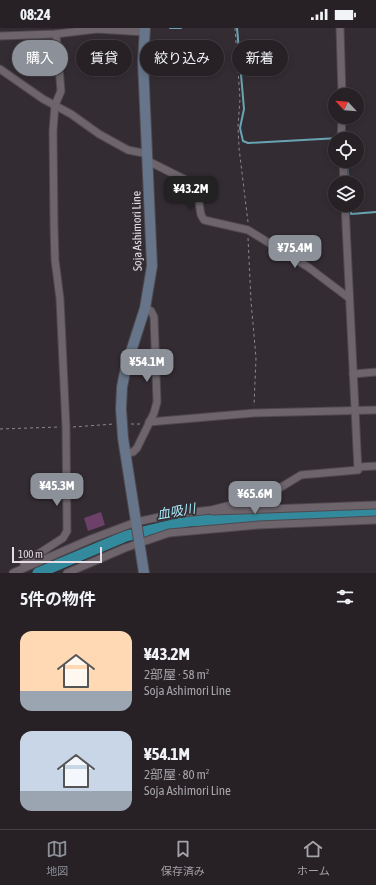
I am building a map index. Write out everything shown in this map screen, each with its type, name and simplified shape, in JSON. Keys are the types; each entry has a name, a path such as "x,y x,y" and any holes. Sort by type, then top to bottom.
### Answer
{"main road":[{"name":"Soja Ashimori Line","path":"144,573 122,424 122,386 126,367 145,308 152,261 143,62 145,30"}],"street":[{"path":"340,28 342,88"},
{"path":"0,36 38,31 56,34 97,29 145,30"},
{"path":"23,568 24,563 63,538 67,531 66,427 60,299 55,260 53,131 55,105 61,91 56,34"},
{"path":"0,69 71,114 99,134 122,147 148,157 196,185 201,215 204,220 248,230 308,267 349,298"},
{"path":"345,212 358,467"},
{"path":"126,453 133,452 137,448 157,402 154,317 151,311 145,308"},
{"path":"353,374 376,372"},
{"path":"149,423 254,413 376,410"},
{"path":"13,573 91,539 136,524 174,514 211,510 255,499 278,489 301,475 358,470 358,467 376,466"},
{"path":"211,510 215,512 376,506"},
{"path":"67,573 139,542 170,533 258,525 376,520"}],"path":[{"path":"235,28 240,99 238,140 248,230 250,301 256,358 254,413"},
{"path":"0,429 149,423"}],"building":[{"path":"101,512 105,525 88,531 84,518"}],"waterway":[{"path":"170,28 181,28"},
{"path":"237,28 244,109 240,128 243,141 248,143 328,139"},
{"path":"347,168 348,176"},
{"path":"351,212 351,214 376,212"},
{"name":"血吸川","path":"38,573 126,536 189,521 376,513"}]}
